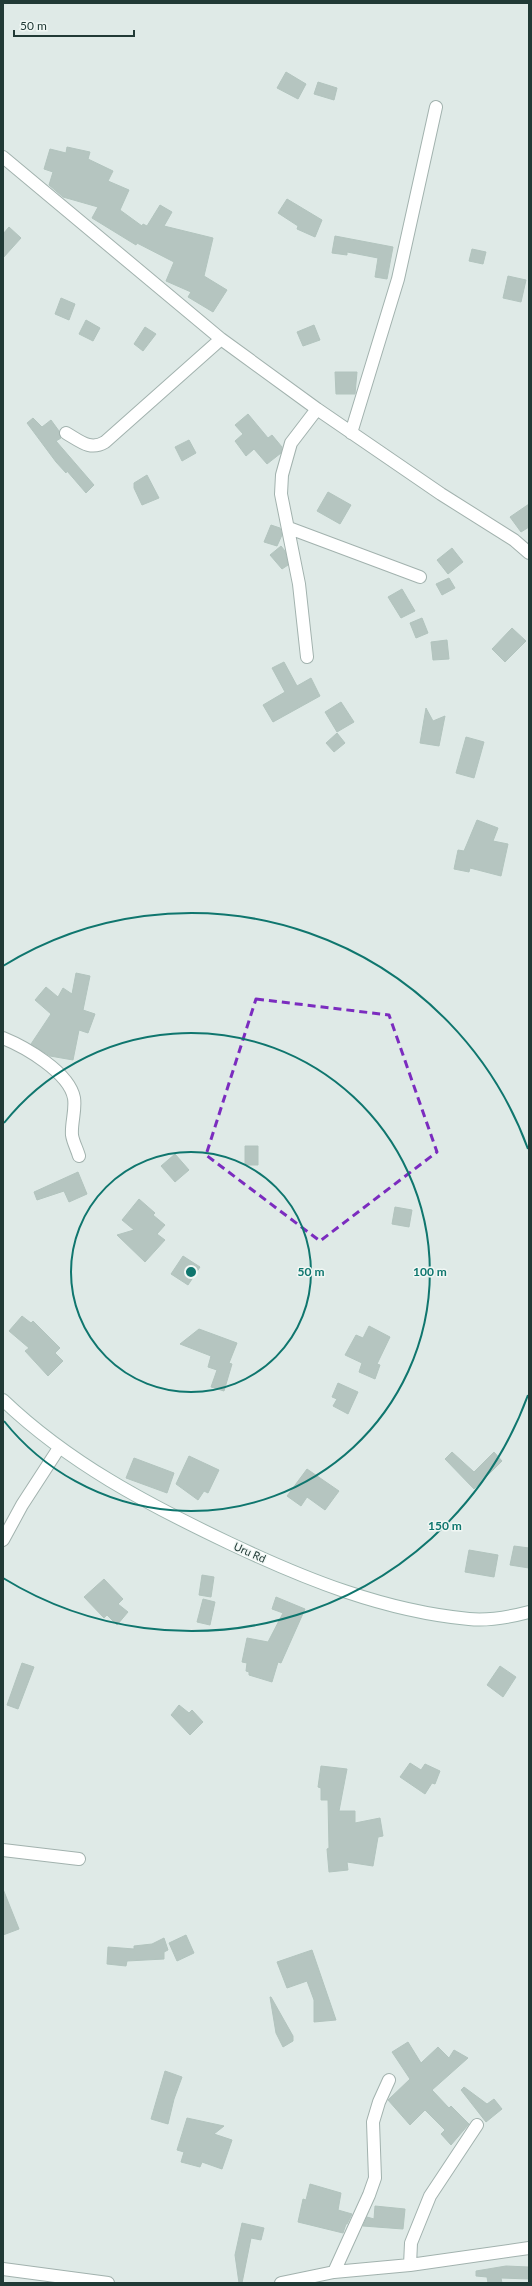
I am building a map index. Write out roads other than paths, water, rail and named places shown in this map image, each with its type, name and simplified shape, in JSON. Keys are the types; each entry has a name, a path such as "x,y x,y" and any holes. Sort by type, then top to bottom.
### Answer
{"street":[{"path":"352,433 398,279 436,107"},
{"path":"3,157 221,339 317,409 441,494 514,540 529,553"},
{"path":"66,433 89,446 97,446 105,442 221,339"},
{"path":"307,657 299,584 281,494 282,475 286,456 291,444 317,409"},
{"path":"289,528 420,577"},
{"path":"3,1038 16,1043 52,1066 67,1084 74,1098 72,1136 79,1156"},
{"name":"Uru Rd","path":"3,1400 29,1425 59,1448 128,1493 189,1524 325,1586 402,1608 470,1620 508,1618 529,1612"},
{"path":"3,1540 22,1505 59,1448"},
{"path":"3,1850 79,1859"},
{"path":"334,2272 369,2195 375,2178 373,2122 378,2102 389,2080"},
{"path":"410,2265 411,2243 430,2196 477,2125"},
{"path":"281,2283 334,2272 410,2265 529,2248"},
{"path":"3,2269 108,2283"}]}
